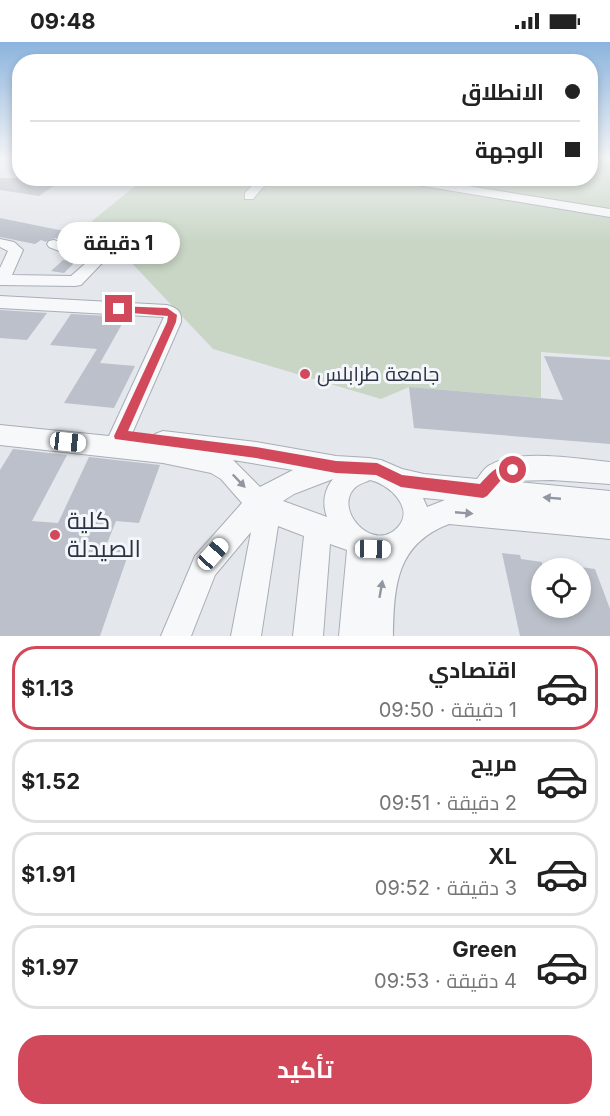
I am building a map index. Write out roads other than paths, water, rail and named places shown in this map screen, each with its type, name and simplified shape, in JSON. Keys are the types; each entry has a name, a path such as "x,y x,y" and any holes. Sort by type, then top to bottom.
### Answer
{"street":[{"path":"249,196 258,186"},
{"path":"462,186 610,213"},
{"path":"0,243 16,250 1,280 75,281 97,261 54,244"},
{"path":"0,302 167,312 172,315 172,322 120,436"},
{"path":"0,423 256,453 336,467 369,468 386,472 401,481 610,503"},
{"path":"0,435 163,452 214,463 229,471 252,496 288,518 379,549 404,538 430,518 449,511 610,526"},
{"path":"176,636 205,566 286,485 336,467"},
{"path":"354,636 356,541 338,517 337,494 348,476 369,468"},
{"path":"483,491 498,473 513,470 554,468 610,473"},
{"path":"378,636 379,601 386,564 404,538 415,514 411,496 401,481"},
{"path":"246,636 262,539 265,504"},
{"path":"308,636 318,528"}],"place":[{"name":"جامعة طرابلس","path":"305,374"},
{"name":"كلية الصيدلة","path":"55,535"}]}
